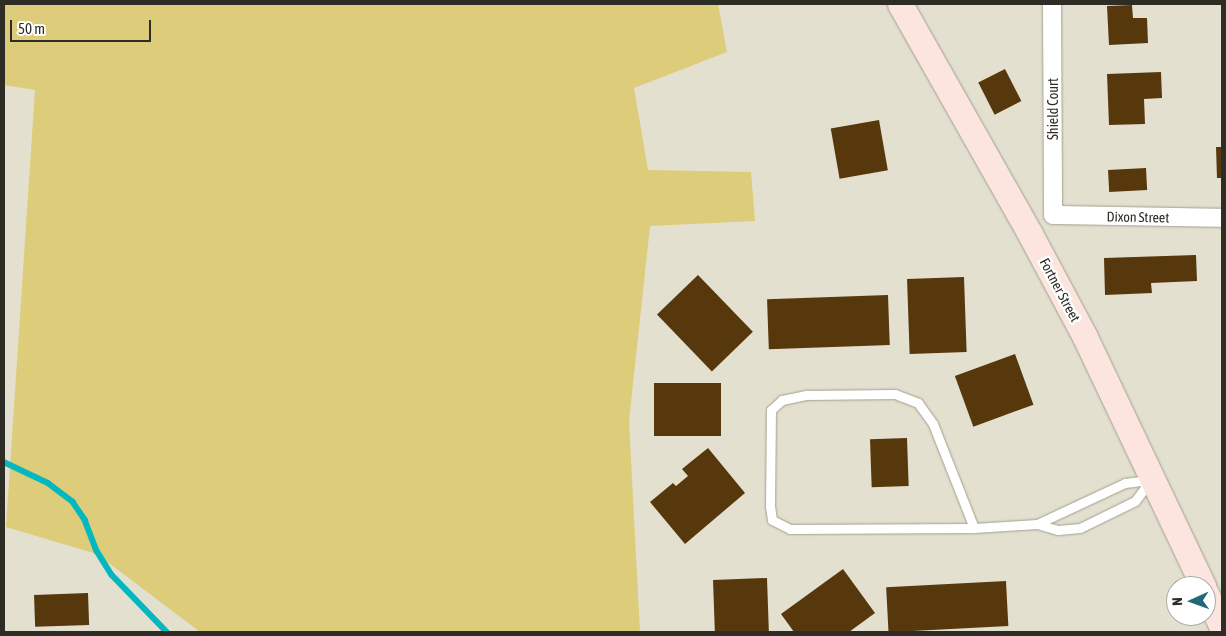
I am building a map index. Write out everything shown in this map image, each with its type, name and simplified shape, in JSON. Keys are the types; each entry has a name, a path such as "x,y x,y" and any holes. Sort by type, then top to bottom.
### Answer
{"street":[{"name":"Fortner Street","path":"900,4 1030,234 1084,335 1198,576"},
{"name":"Shield Court","path":"1052,4 1054,215"},
{"path":"1030,234 1054,215"},
{"name":"Dixon Street","path":"1054,215 1222,218"},
{"path":"1216,612 1222,624"}],"lane":[{"path":"974,528 943,446 933,424 918,403 895,394 806,395 782,400 771,410 770,506 772,520 790,529 974,528 1037,524 1058,530 1080,528 1135,501 1152,479"},
{"path":"1037,524 1125,482 1152,479"}],"shaded area":[{"path":"4,4 718,4 727,52 634,88 648,170 751,172 755,221 650,226 629,421 640,632 200,632 97,554 6,527 35,90 4,85"}],"building":[{"path":"1132,5 1133,18 1147,18 1148,43 1109,45 1107,6"},
{"path":"1005,69 1021,101 995,115 978,83"},
{"path":"1161,72 1162,98 1144,99 1145,124 1109,125 1107,74"},
{"path":"879,120 888,170 840,179 831,129"},
{"path":"1216,147 1222,147 1222,178 1217,178"},
{"path":"1146,168 1147,190 1109,192 1108,170"},
{"path":"1196,255 1197,281 1151,283 1152,293 1105,295 1104,258"},
{"path":"698,275 753,332 712,371 657,315"},
{"path":"964,277 967,352 910,354 907,279"},
{"path":"888,295 890,345 769,349 767,299"},
{"path":"1015,354 1033,405 973,427 955,376"},
{"path":"654,383 721,383 721,436 654,436"},
{"path":"907,438 909,486 872,487 870,439"},
{"path":"708,448 745,493 685,544 650,502 673,483 676,486 688,476 682,469"},
{"path":"843,569 875,613 849,632 794,632 781,614"},
{"path":"767,578 769,632 715,632 713,580"},
{"path":"1006,581 1008,626 889,632 886,587"},
{"path":"88,593 89,625 35,627 34,595"}],"waterway":[{"path":"4,462 48,483 73,502 85,520 97,551 112,575 167,632"}]}
